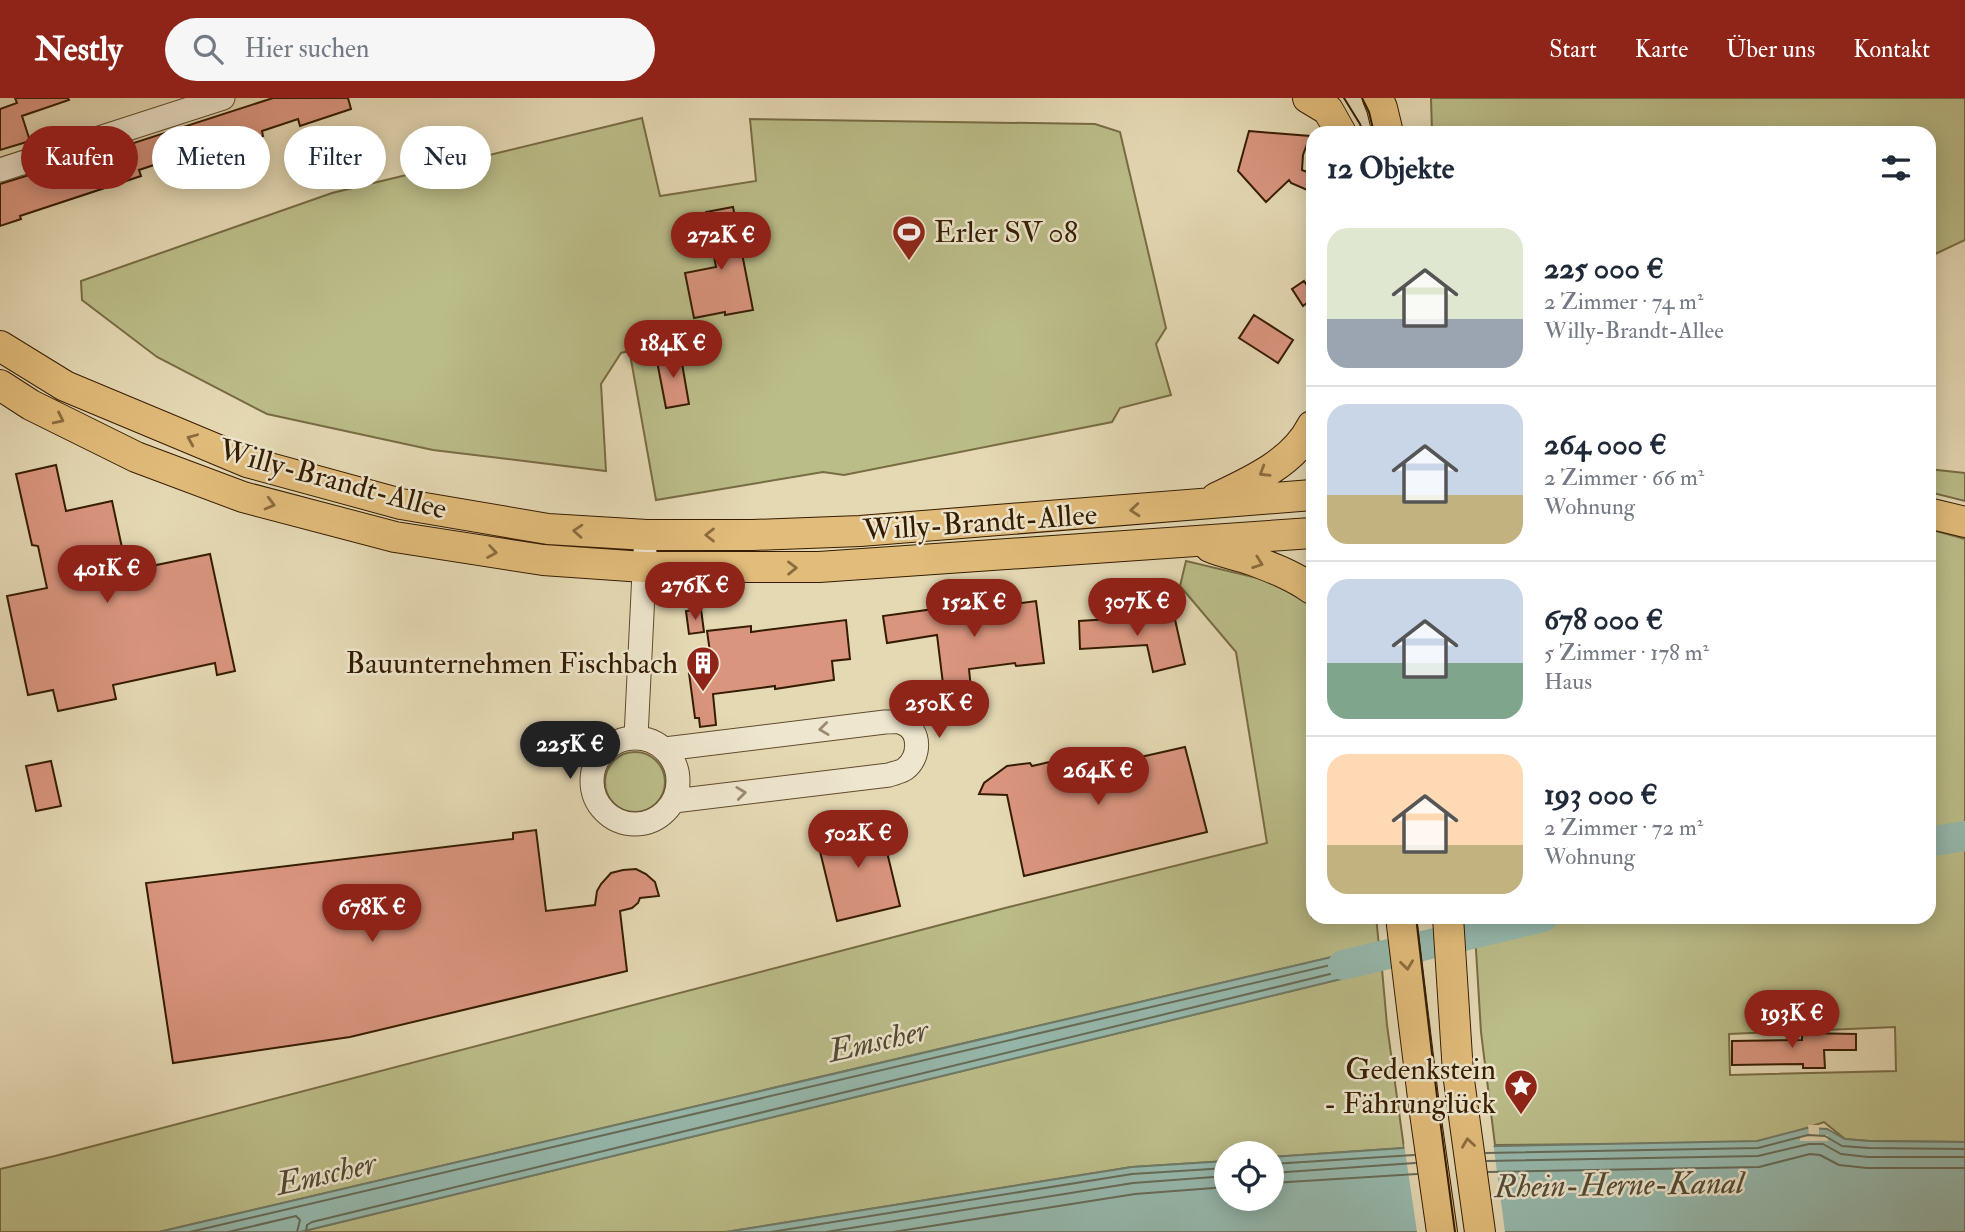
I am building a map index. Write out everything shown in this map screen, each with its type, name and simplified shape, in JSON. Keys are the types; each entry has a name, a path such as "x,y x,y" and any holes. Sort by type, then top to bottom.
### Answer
{"main road":[{"path":"1308,98 1328,110 1337,126"},
{"path":"1341,98 1341,126"},
{"path":"1378,98 1386,126"},
{"path":"1400,98 1402,126"},
{"name":"Willy-Brandt-Allee","path":"0,346 65,386 247,462 401,504 548,529 647,535 860,531 1306,495"},
{"name":"Willy-Brandt-Allee","path":"0,385 31,405 136,457 243,497 395,537 543,560 644,567 819,568 1306,533"},
{"path":"1203,504 1282,462 1306,436"},
{"path":"1936,515 1965,522"},
{"path":"1200,542 1224,553 1250,559 1306,585"},
{"path":"1402,924 1442,1232"},
{"path":"1448,924 1462,1102 1480,1232"}],"street":[{"path":"0,170 223,98"},
{"path":"636,737 647,535"},
{"path":"665,749 885,722 903,723 913,731 918,745 915,758 906,769 890,775 674,801"},
{"path":"636,737 654,742 665,749 676,768 678,782 674,801 662,816 637,825 611,817 601,808 594,795 594,767 611,744 624,738 636,737"}],"green space":[{"path":"1431,98 1965,98 1965,240 1936,254 1936,126 1432,126"},
{"path":"642,118 660,196 756,181 750,119 1095,124 1120,132 1166,328 1156,344 1171,395 1120,408 1112,422 844,475 823,472 656,500 630,354 679,344 678,339 621,353 601,384 606,471 433,450 267,414 157,357 82,300 81,281 332,193 349,189 386,189 386,180 400,177 400,189 491,189 491,155"},
{"path":"1936,470 1965,473 1965,501 1936,494"},
{"path":"1936,531 1965,539 1965,1142 1845,1139 1824,1122 1762,1143 1495,1145 1481,1032 1474,924 1936,924","holes":["1895,1027 1896,1071 1730,1075 1729,1034"]},
{"path":"1186,561 1291,586 1306,602 1306,924 1377,924 1379,946 159,1232 0,1232 0,1169 1005,908 1267,843 1236,652 1180,586"},
{"path":"629,752 641,752 660,765 665,782 663,794 652,807 641,812 629,812 610,799 605,788 605,776 618,757"},
{"path":"1382,969 1404,1148 1284,1156 1284,1141 1214,1141 1214,1162 1132,1167 726,1232 300,1232"}],"water":[{"path":"1379,946 1382,969 300,1232 159,1232"},
{"name":"Rhein-Herne-Kanal","path":"1807,1128 1827,1129 1845,1139 1965,1142 1965,1232 726,1232 1132,1167 1214,1162 1214,1211 1284,1211 1284,1156 1404,1148 1757,1141"}],"pier":[{"path":"1808,1125 1819,1125 1819,1135 1828,1135 1828,1141 1800,1141 1800,1136 1809,1135"},
{"path":"1493,1142 1505,1232 1417,1232 1404,1144"}],"building":[{"path":"15,98 69,100 22,116 25,126 21,126 21,144 0,150 0,109 17,103"},
{"path":"273,98 348,98 351,109 300,126 298,119 270,128 270,126 186,126"},
{"path":"1249,131 1306,136 1302,170 1306,172 1306,189 1289,180 1266,202 1238,171"},
{"path":"152,137 152,166 139,170 141,176 138,177 138,142"},
{"path":"21,177 21,189 102,189 20,216 21,219 0,226 0,184"},
{"path":"733,207 753,310 694,318 685,273 716,267 706,212"},
{"path":"1304,281 1306,304 1303,306 1292,289"},
{"path":"1254,315 1293,340 1278,363 1239,338"},
{"path":"680,352 689,404 666,408 656,356"},
{"path":"56,465 66,511 112,501 127,571 210,554 235,671 217,675 215,663 113,685 116,699 58,711 53,690 28,695 7,596 47,588 38,546 32,545 16,474"},
{"path":"1036,601 1044,663 1016,666 1015,663 969,669 971,689 944,692 937,635 887,643 883,616 934,609 934,615 961,612 962,615 1007,610 1006,605"},
{"path":"701,609 704,632 689,634 686,611"},
{"path":"1174,615 1185,664 1153,672 1147,645 1080,649 1079,621"},
{"path":"846,620 850,659 832,661 834,680 775,689 775,686 713,694 716,725 700,727 699,718 695,718 689,673 694,673 693,661 711,659 707,631 751,626 751,632"},
{"path":"1185,747 1207,832 1024,876 1007,795 979,794 984,783 1007,766 1030,763 1032,766 1089,753 1092,768"},
{"path":"51,761 61,806 36,811 26,766"},
{"path":"879,819 900,906 837,921 816,835"},
{"path":"536,830 546,911 595,905 597,891 611,873 636,869 655,882 659,896 640,898 632,908 620,911 627,971 350,1037 173,1063 146,883 513,839 513,833"},
{"path":"1802,1033 1856,1034 1856,1050 1824,1050 1825,1068 1803,1068 1803,1064 1732,1065 1732,1041 1802,1040"}],"waterway":[{"name":"Emscher","path":"1936,841 1965,836"},
{"name":"Emscher","path":"1343,965 1514,924"}],"tram line":[{"path":"1344,98 1361,126"},
{"path":"1362,98 1372,126"},
{"path":"1417,924 1455,1232"}],"place":[{"name":"Erler SV 08","path":"909,262"},
{"name":"Bauunternehmen Fischbach","path":"703,693"},
{"name":"Gedenkstein - Fährunglück","path":"1521,1116"}]}
